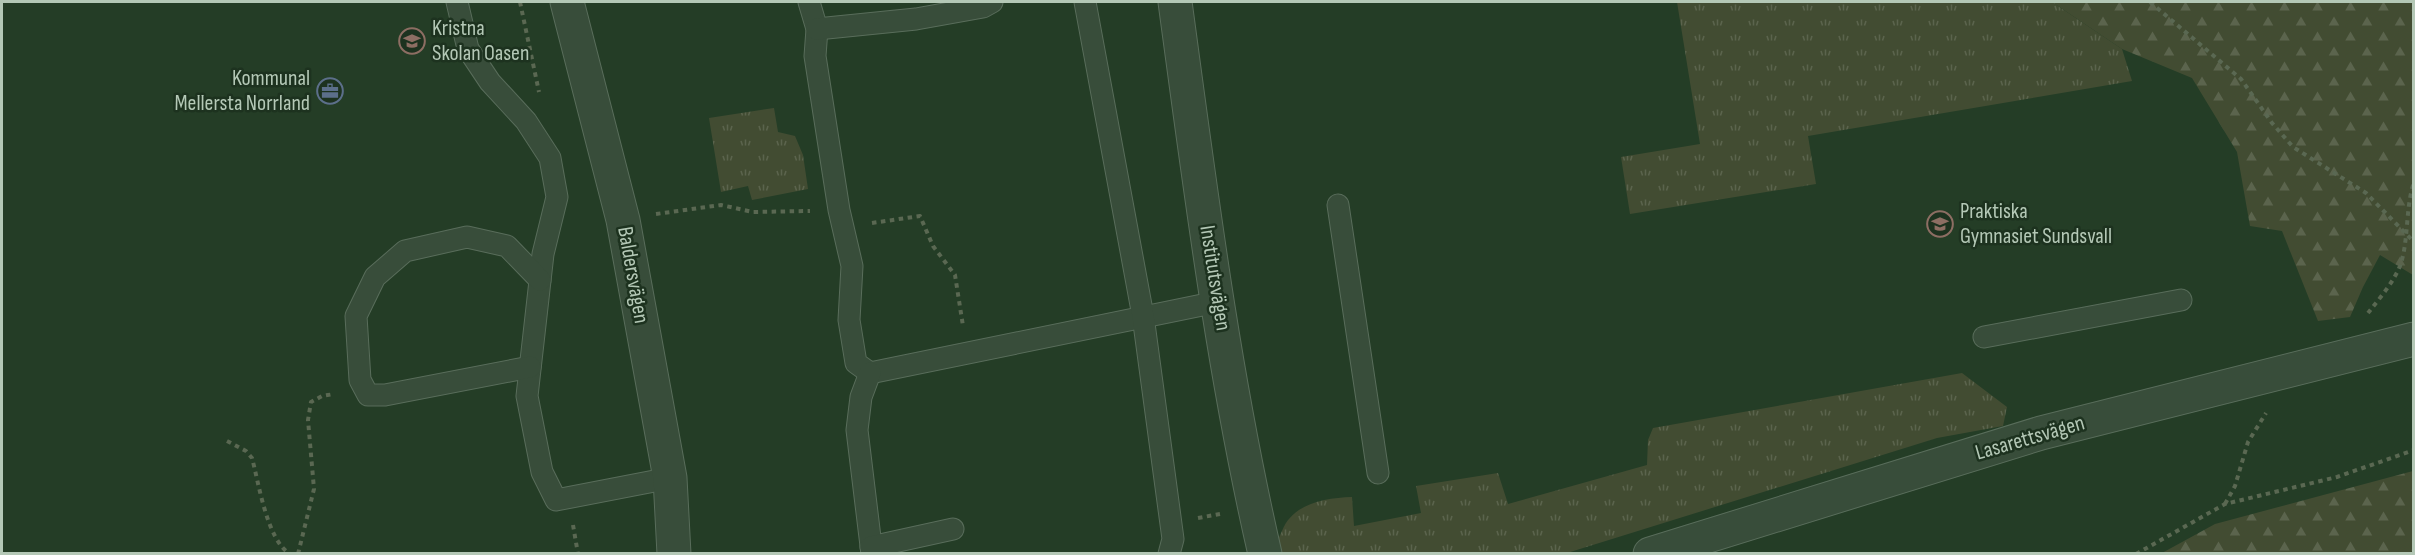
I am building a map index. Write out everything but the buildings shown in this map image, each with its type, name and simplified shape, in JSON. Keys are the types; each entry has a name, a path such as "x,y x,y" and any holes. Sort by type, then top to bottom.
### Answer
{"street":[{"name":"Baldersvägen","path":"567,2 623,220 670,478 674,554"},
{"name":"Institutsvägen","path":"1175,2 1217,302 1253,503 1265,554"},
{"name":"Lasarettsvägen","path":"1650,554 2041,433 2414,339"}],"lane":[{"path":"457,2 468,49 490,82 526,121 550,158 557,197 543,254 527,396 542,472 556,500 670,478"},
{"path":"809,2 817,30 815,56 852,266 849,320 856,363 870,374"},
{"path":"817,30 916,19 982,7 992,2"},
{"path":"1085,2 1143,316 1173,538 1169,554"},
{"path":"1338,205 1378,472"},
{"path":"530,367 386,394 368,395 360,380 356,316 375,277 405,251 467,237 507,246 540,280"},
{"path":"1984,337 2181,300"},
{"path":"870,374 1217,302"},
{"path":"870,374 861,397 857,430 872,550 953,529"}],"path":[{"path":"519,2 541,99"},
{"path":"2150,2 2241,79 2272,123 2293,147 2366,193 2414,242"},
{"path":"623,220 688,208 721,205 753,212 842,219 920,216 933,246 955,274 967,353"},
{"path":"298,554 314,489 308,420 311,402 322,396 364,388"},
{"path":"227,441 246,451 252,458 271,528 290,554"},
{"path":"2136,554 2225,504 2337,477 2414,450"},
{"path":"1171,524 1237,511 1253,503"}],"green space":[{"path":"1677,2 2052,2 2122,49 2132,81 1808,136 1816,184 1630,214 1621,157 1700,144"},
{"path":"2052,2 2413,2 2413,275 2380,255 2350,317 2318,321 2282,231 2250,226 2237,152 2192,78 2122,49"},
{"path":"774,108 778,132 795,136 803,155 808,189 752,200 748,186 721,192 709,118"},
{"path":"1962,373 2007,407 2003,426 1937,438 1567,553 1277,554 1277,542 1287,522 1302,508 1321,501 1352,497 1354,526 1421,513 1416,486 1498,473 1508,504 1647,465 1648,440 1653,428"},
{"path":"2413,471 2413,553 2162,553 2215,524"}],"place":[{"name":"Kristna Skolan Oasen","path":"412,41"},
{"name":"Kommunal Mellersta Norrland","path":"330,91"},
{"name":"Praktiska Gymnasiet Sundsvall","path":"1940,224"}]}
